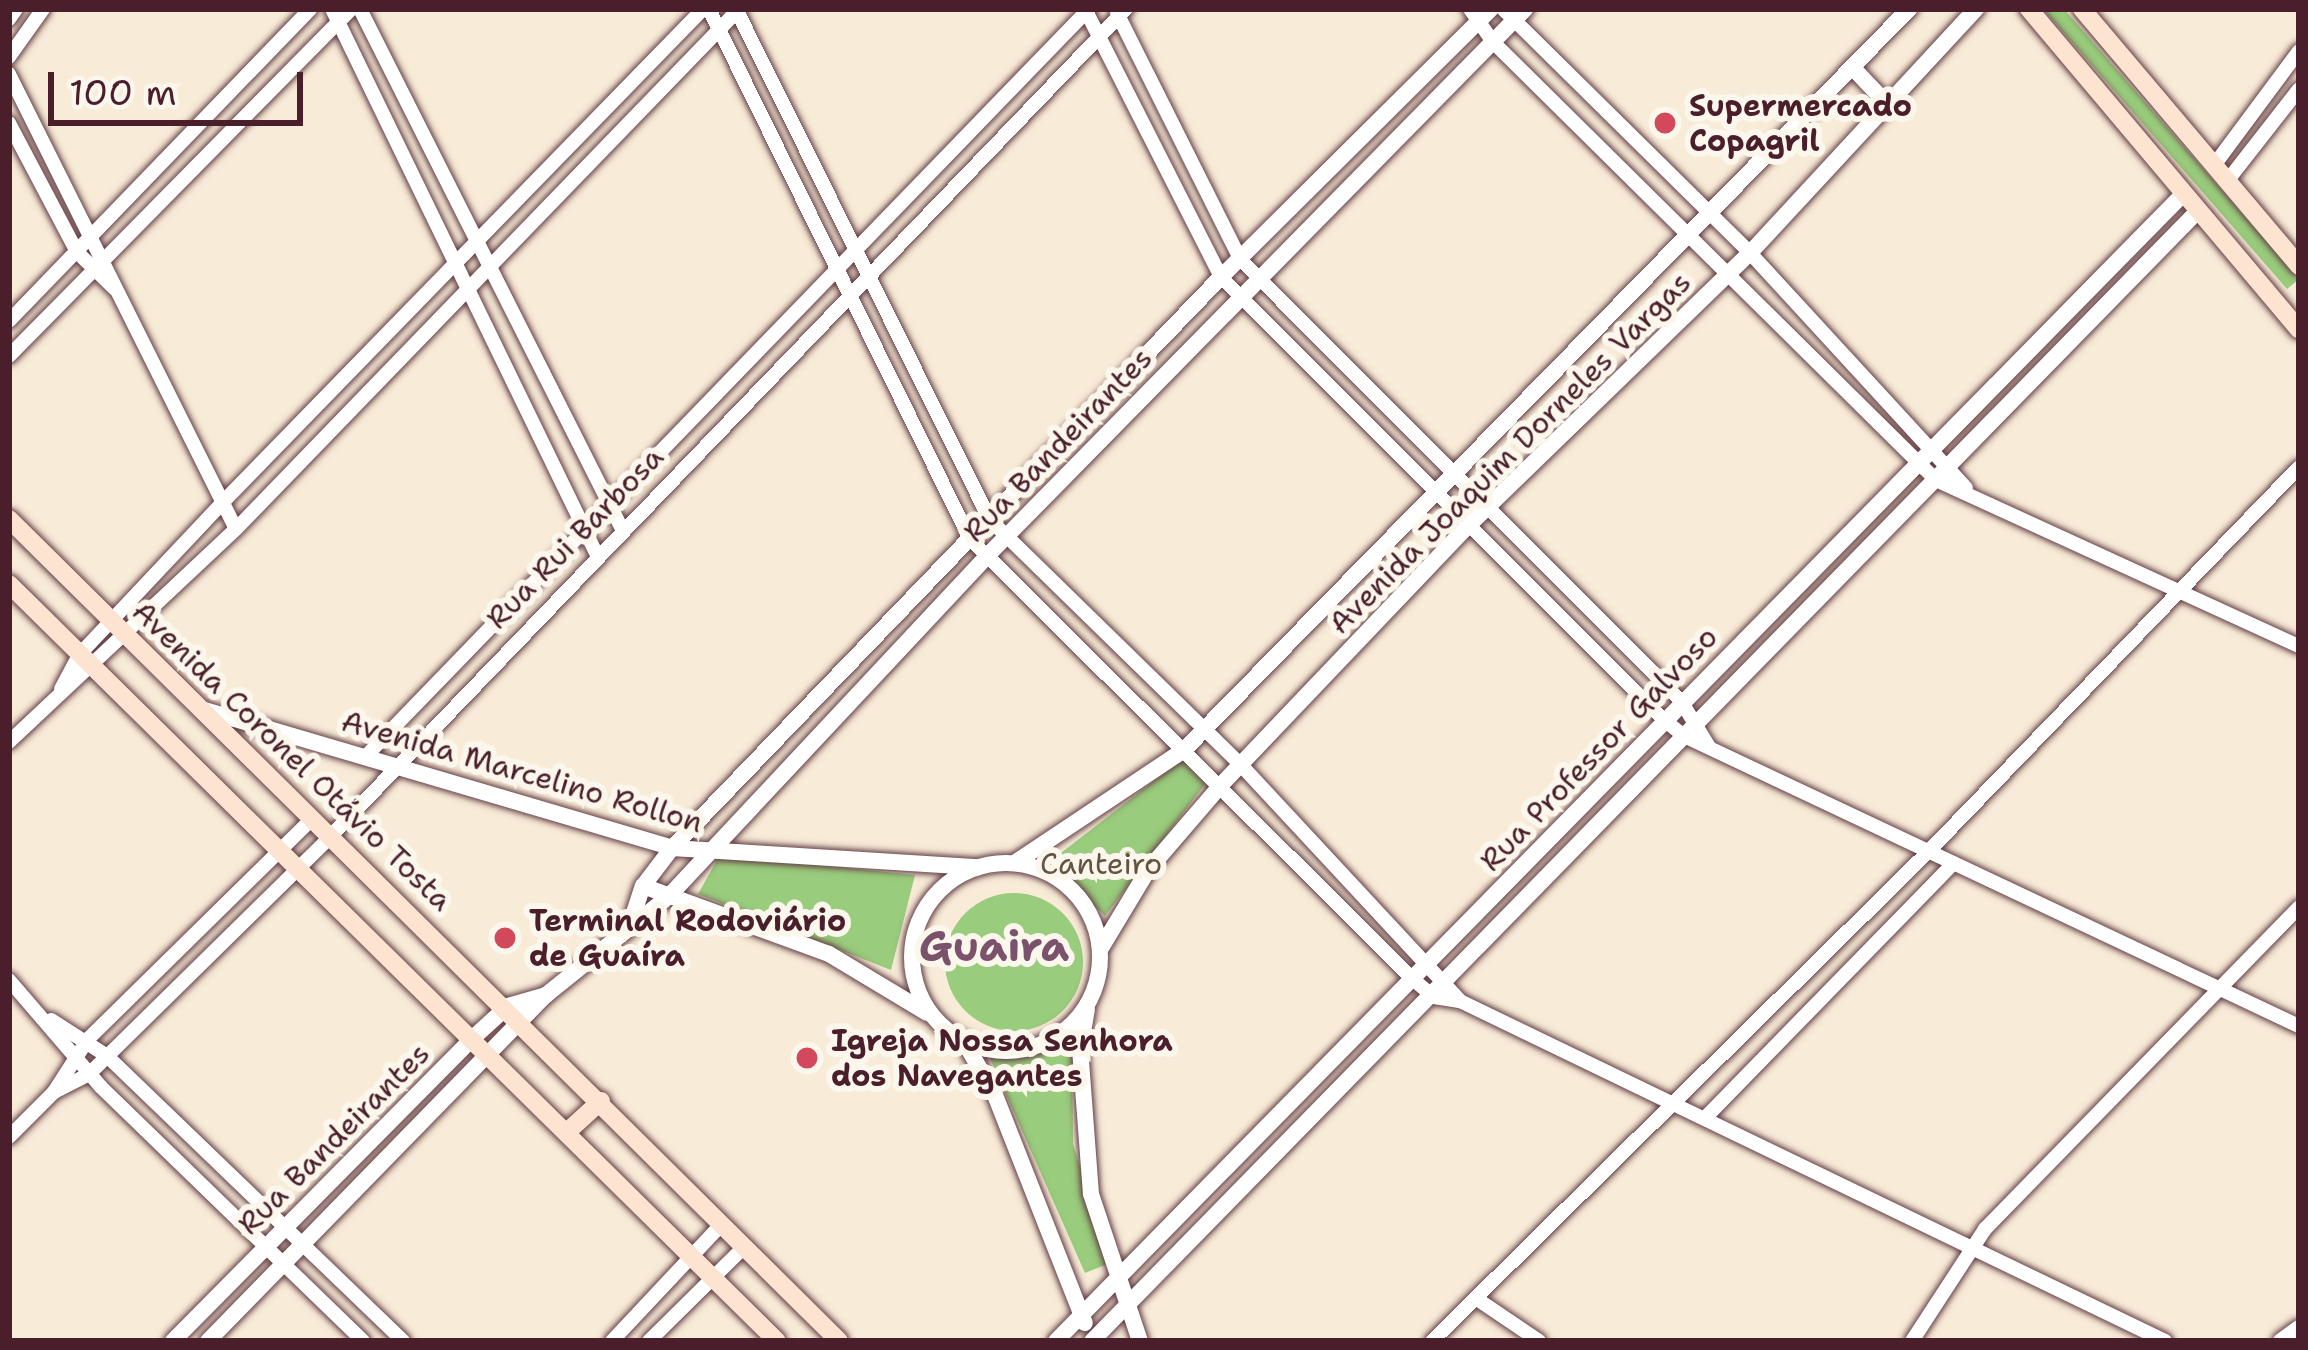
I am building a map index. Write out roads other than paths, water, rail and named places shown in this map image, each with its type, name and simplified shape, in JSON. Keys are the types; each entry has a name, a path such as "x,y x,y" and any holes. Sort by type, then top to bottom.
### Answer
{"main road":[{"path":"2029,9 2182,195 2294,317"},
{"path":"2082,9 2299,266"},
{"name":"Avenida Coronel Otávio Tosta","path":"9,519 508,1006 836,1340"},
{"path":"9,584 492,1054 777,1341"},
{"path":"567,1132 601,1101"}],"street":[{"path":"9,19 16,9"},
{"path":"9,57 43,9"},
{"path":"9,321 310,9"},
{"path":"9,356 218,145 336,15 351,9"},
{"path":"360,9 621,527"},
{"path":"87,663 111,621 223,502 706,9 852,294 970,539 1415,981 1434,997 1460,1001 2164,1341"},
{"name":"Rua Bandeirantes","path":"632,920 643,886 672,848 1221,277 1393,107 1474,16 1491,9"},
{"name":"Avenida Joaquim Dorneles Vargas","path":"1016,862 1184,750 1706,209 1909,9"},
{"name":"Avenida Joaquim Dorneles Vargas","path":"1101,948 1148,870 1221,785 1467,527 1750,253 1976,9"},
{"path":"9,742 87,663 127,637 236,529 465,286 737,10 990,520 1241,765 1448,981 1460,1001"},
{"path":"1087,10 1221,277 1663,719 1684,736 2299,1025"},
{"name":"Rua Rui Barbosa","path":"366,756 840,272 1087,10"},
{"path":"1119,11 1240,259 1485,510 1681,701 1698,720 1708,745"},
{"name":"Rua Rui Barbosa","path":"9,1137 54,1092 89,1074 330,837 621,527 852,294 1119,11"},
{"path":"1514,13 1931,445 1943,473"},
{"name":"Rua Bandeirantes","path":"208,1341 547,994 632,920 669,896 986,557 1493,42 1514,13"},
{"path":"336,15 596,554"},
{"path":"1474,16 1493,42 1684,234 1916,460 2299,646"},
{"path":"2221,172 2299,51"},
{"path":"1853,68 1888,104"},
{"path":"9,74 236,529"},
{"path":"2221,172 2299,88"},
{"path":"1393,107 1410,125"},
{"path":"9,123 77,252 116,290"},
{"path":"199,126 218,145"},
{"path":"590,126 606,144"},
{"path":"970,135 987,152"},
{"path":"779,150 800,137"},
{"path":"1158,153 1180,139"},
{"path":"31,164 49,153"},
{"path":"1343,156 1362,175"},
{"name":"Rua Professor Galvoso","path":"1055,1341 1415,981 1663,719 2182,195"},
{"name":"Rua Professor Galvoso","path":"1092,1341 1434,997 1698,720 2197,212"},
{"path":"2046,331 2064,348"},
{"path":"1332,390 1352,373"},
{"path":"1115,388 1134,406"},
{"path":"720,393 736,411"},
{"path":"910,414 931,401"},
{"path":"284,440 302,459"},
{"path":"1066,440 1084,457"},
{"path":"1432,1341 1929,851 2299,466"},
{"path":"1803,576 1822,595"},
{"path":"477,640 496,659"},
{"name":"Avenida Marcelino Rollon","path":"201,709 397,763 672,848 708,854 977,867"},
{"path":"776,740 795,760"},
{"path":"1595,790 1615,808"},
{"name":"Rua Rui Barbosa","path":"54,1092 72,1057 88,1039 312,819"},
{"path":"1533,856 1552,874"},
{"path":"932,1017 916,985 912,948 922,913 945,884 977,867 1016,862 1057,876 1087,907 1101,948 1087,1007 1083,1134 1091,1194 1140,1341"},
{"path":"1705,1118 1954,863"},
{"path":"643,886 829,953 965,1043 995,1095 1092,1341"},
{"path":"1912,1341 1971,1247 2299,907"},
{"path":"182,946 198,966"},
{"path":"9,980 46,1017 72,1057 363,1341"},
{"name":"Rua Bandeirantes","path":"182,1338 285,1224 474,1037 508,1006 547,994"},
{"path":"965,1043 999,1052 1033,1048 1064,1033 1087,1007"},
{"path":"1774,1007 1795,1026"},
{"path":"46,1017 88,1039 107,1056 403,1341"},
{"path":"173,1157 192,1136"},
{"path":"374,1136 391,1155"},
{"path":"1238,1159 1256,1178"},
{"path":"612,1341 722,1224"},
{"path":"649,1341 743,1248"},
{"path":"1477,1299 1540,1341"},
{"path":"2281,1341 2299,1328"}],"place":[{"name":"Supermercado Copagril","path":"1665,123"},
{"name":"Terminal Rodoviário de Guaíra","path":"505,938"},
{"name":"Igreja Nossa Senhora dos Navegantes","path":"807,1058"}],"district":[{"name":"Guaira","path":"994,946"}],"park label":[{"name":"Canteiro","path":"1101,864"}]}
